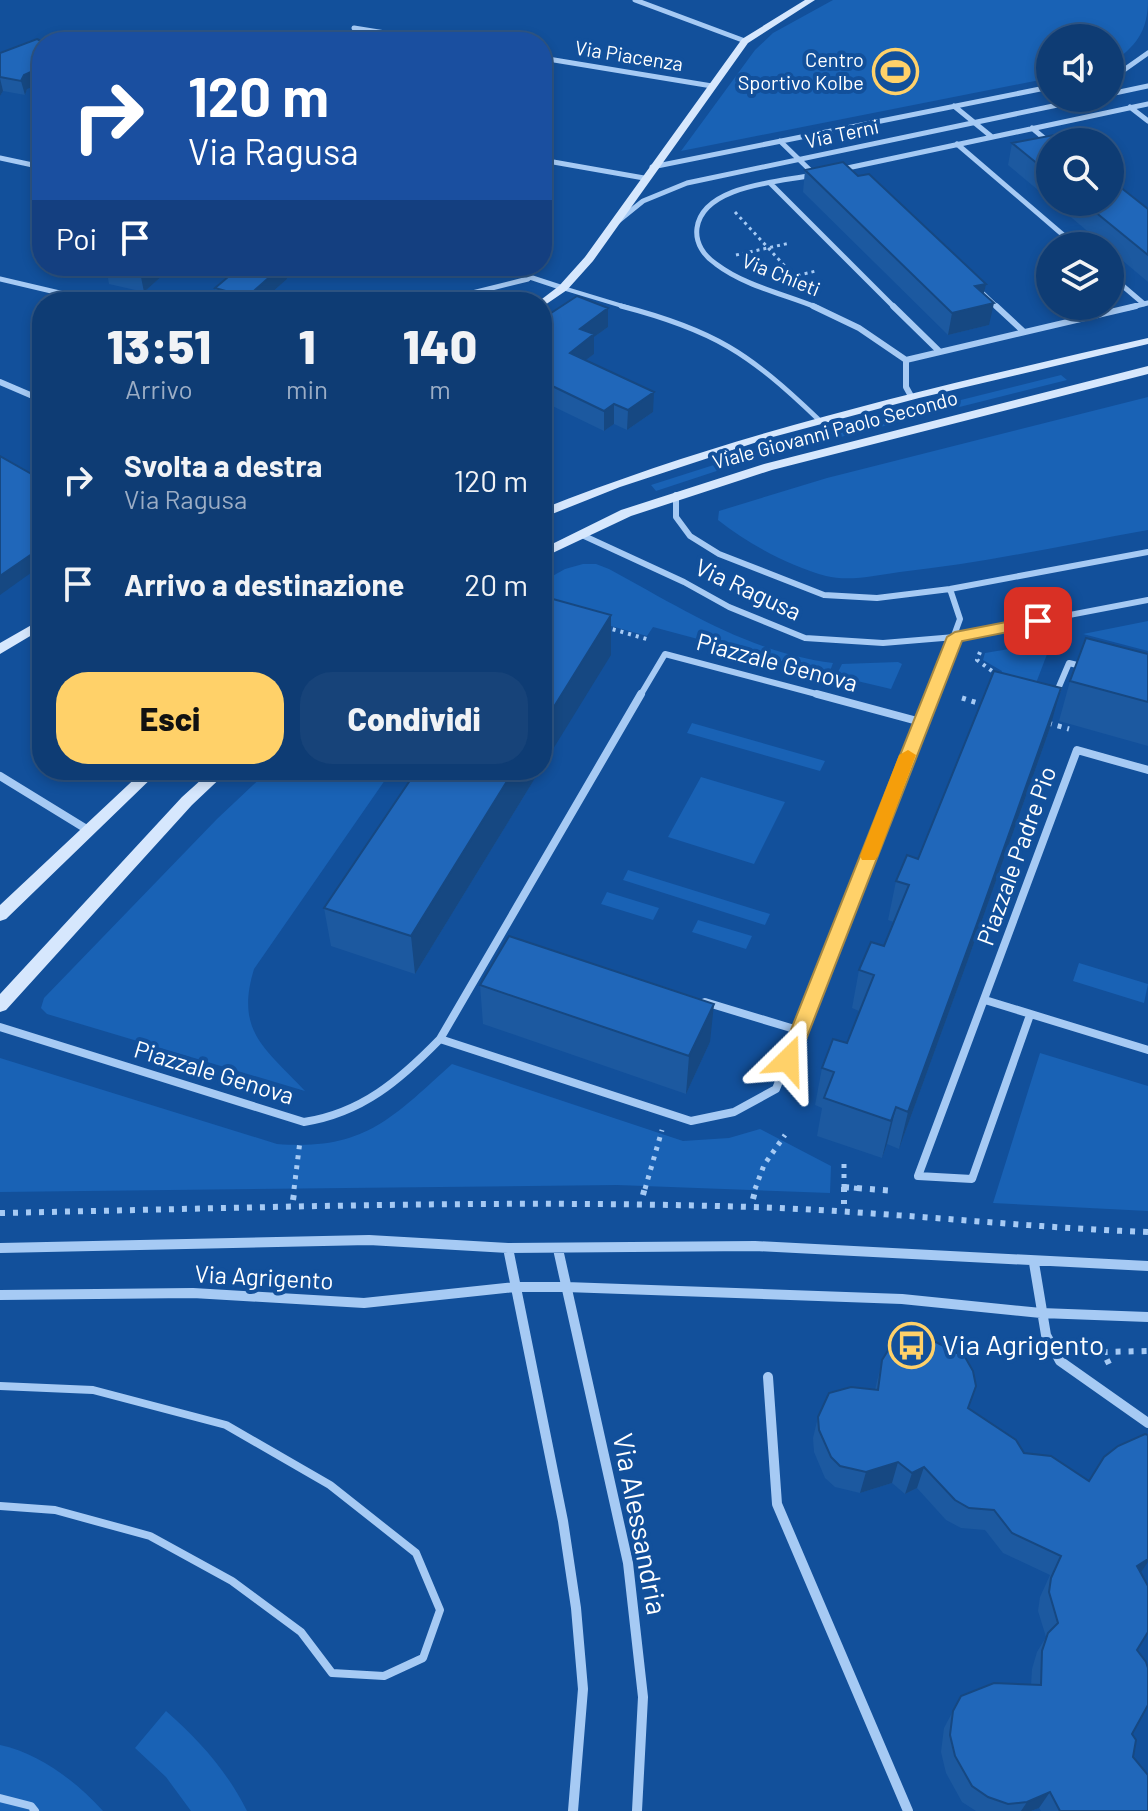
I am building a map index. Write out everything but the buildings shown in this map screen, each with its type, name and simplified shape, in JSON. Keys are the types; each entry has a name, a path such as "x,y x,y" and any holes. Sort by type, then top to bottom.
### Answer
{"main road":[{"path":"552,296 589,259 644,178 745,41 808,1"},
{"name":"Viale Giovanni Paolo Secondo","path":"552,510 709,450 818,419 1148,341"},
{"name":"Viale Giovanni Paolo Secondo","path":"552,549 626,513 676,495 843,446 1148,370"},
{"path":"0,649 32,629"},
{"path":"0,915 142,780"},
{"path":"0,1005 187,801 211,780"}],"street":[{"path":"635,0 745,41"},
{"path":"354,28 379,32"},
{"path":"1124,70 1148,53"},
{"name":"Via Piacenza","path":"552,60 712,86"},
{"path":"1124,91 1148,86"},
{"name":"Via Terni","path":"652,167 1036,90"},
{"name":"Via Chieti","path":"906,360 869,333 828,312 731,273 705,255 695,233 700,215 713,202 725,196 771,184 1148,104"},
{"path":"954,106 992,137"},
{"path":"1130,107 1148,121"},
{"name":"Via Terni","path":"610,228 643,201 687,183 1036,110"},
{"path":"1032,128 1036,131"},
{"path":"780,141 815,175"},
{"path":"957,144 1060,232"},
{"path":"0,158 32,165"},
{"path":"552,162 644,178"},
{"path":"850,167 862,178"},
{"path":"771,184 940,352"},
{"path":"521,276 563,288"},
{"path":"0,279 55,292"},
{"path":"476,292 528,279"},
{"path":"1124,286 1146,303"},
{"path":"978,288 1024,332"},
{"path":"911,396 906,387 906,360 1146,303"},
{"path":"0,382 32,396"},
{"name":"Via Ragusa","path":"676,495 676,517 690,536 719,554 824,595 877,598 950,589 1148,552"},
{"name":"Via Ragusa","path":"582,535 684,582 729,607 805,638 883,643 955,637 1148,600"},
{"path":"440,1039 691,1121 734,1112 776,1089 955,637 960,619 950,589"},
{"name":"Piazzale Genova","path":"0,1027 304,1122 331,1120 362,1106 407,1073 440,1039 665,654 921,722"},
{"path":"1050,709 1069,663 1095,670"},
{"name":"Piazzale Padre Pio","path":"1030,1015 972,1179 918,1176 1077,750 1148,770"},
{"path":"0,776 88,830"},
{"path":"497,940 512,944"},
{"path":"694,999 801,1031"},
{"path":"985,1000 1148,1050"},
{"name":"Via Agrigento","path":"0,1248 339,1240 558,1249 755,1246 1034,1263 1148,1266"},
{"path":"508,1248 563,1521 576,1608 583,1689 573,1811"},
{"name":"Via Alessandria","path":"558,1249 628,1563 643,1697 637,1811"},
{"path":"1034,1263 1046,1335 1060,1361 1148,1423"},
{"name":"Via Agrigento","path":"0,1295 193,1293 364,1303 515,1287 566,1287 902,1299 1041,1313 1148,1317"},
{"path":"768,1377 777,1504 908,1811"}],"lane":[{"path":"563,288 677,321 712,335 756,362 818,419"},
{"path":"0,1386 93,1390 226,1425 330,1485 416,1553 440,1610 423,1658 384,1676 332,1673 301,1632 232,1581 150,1536 55,1510 0,1506"},
{"path":"0,1798 31,1806 35,1811"}],"path":[{"path":"730,207 794,276"},
{"path":"727,257 790,243"},
{"path":"778,280 816,271"},
{"path":"596,625 650,640"},
{"path":"981,651 977,660 997,673 993,683"},
{"path":"984,704 988,694"},
{"path":"962,698 999,709"},
{"path":"1042,722 1080,733"},
{"path":"643,1195 662,1129"},
{"path":"753,1199 757,1176 767,1156 785,1135"},
{"path":"293,1200 300,1140"},
{"path":"844,1164 844,1204"},
{"path":"844,1187 895,1191"},
{"path":"339,1240 342,1206"},
{"path":"0,1213 342,1206 753,1207 1148,1232"},
{"path":"1103,1352 1148,1351"}],"shaded area":[{"name":"Centro Sportivo Kolbe","path":"833,0 1148,0 1143,29 1124,53 1124,24 1036,24 1036,81 681,151 755,50 773,33"},
{"path":"1061,375 1067,380 769,455 764,449"},
{"path":"1148,397 1148,530 962,564 844,578 812,572 783,560 718,520 719,511 827,478"},
{"path":"745,455 750,460 656,491 651,485"},
{"path":"596,564 609,569 745,639 802,658 833,663 829,674 653,627 647,636 552,610 552,576 565,569"},
{"path":"1148,621 1148,651 1083,634"},
{"path":"1034,645 1049,649 1025,712 991,702 1002,671 983,660 985,653"},
{"path":"842,664 902,664 891,689 836,676"},
{"path":"692,723 825,761 820,771 687,733"},
{"path":"701,777 785,802 754,864 668,837"},
{"path":"258,780 385,780 254,969 248,1009 251,1024 266,1050 305,1091 47,1014 41,1008 44,998"},
{"path":"628,870 770,914 765,925 623,880"},
{"path":"607,892 659,908 653,920 601,904"},
{"path":"698,920 752,936 746,949 692,932"},
{"path":"1079,963 1148,984 1144,1003 1073,981"},
{"path":"1040,1053 1148,1086 1148,1211 993,1203"},
{"path":"0,1058 277,1144 307,1145 333,1142 375,1127 412,1100 452,1064 683,1141 729,1138 760,1129 831,1166 830,1193 617,1185 0,1192"},
{"path":"166,1711 211,1757 247,1811 191,1811 166,1777 135,1748"},
{"path":"0,1745 29,1755 56,1770 103,1811 0,1811"}],"slow traffic":[{"path":"869,856 908,755"}],"place":[{"name":"Centro Sportivo Kolbe","path":"895,71"},
{"name":"Via Agrigento","path":"911,1345"}],"route":[{"path":"788,1060 955,637 1038,621"}]}
